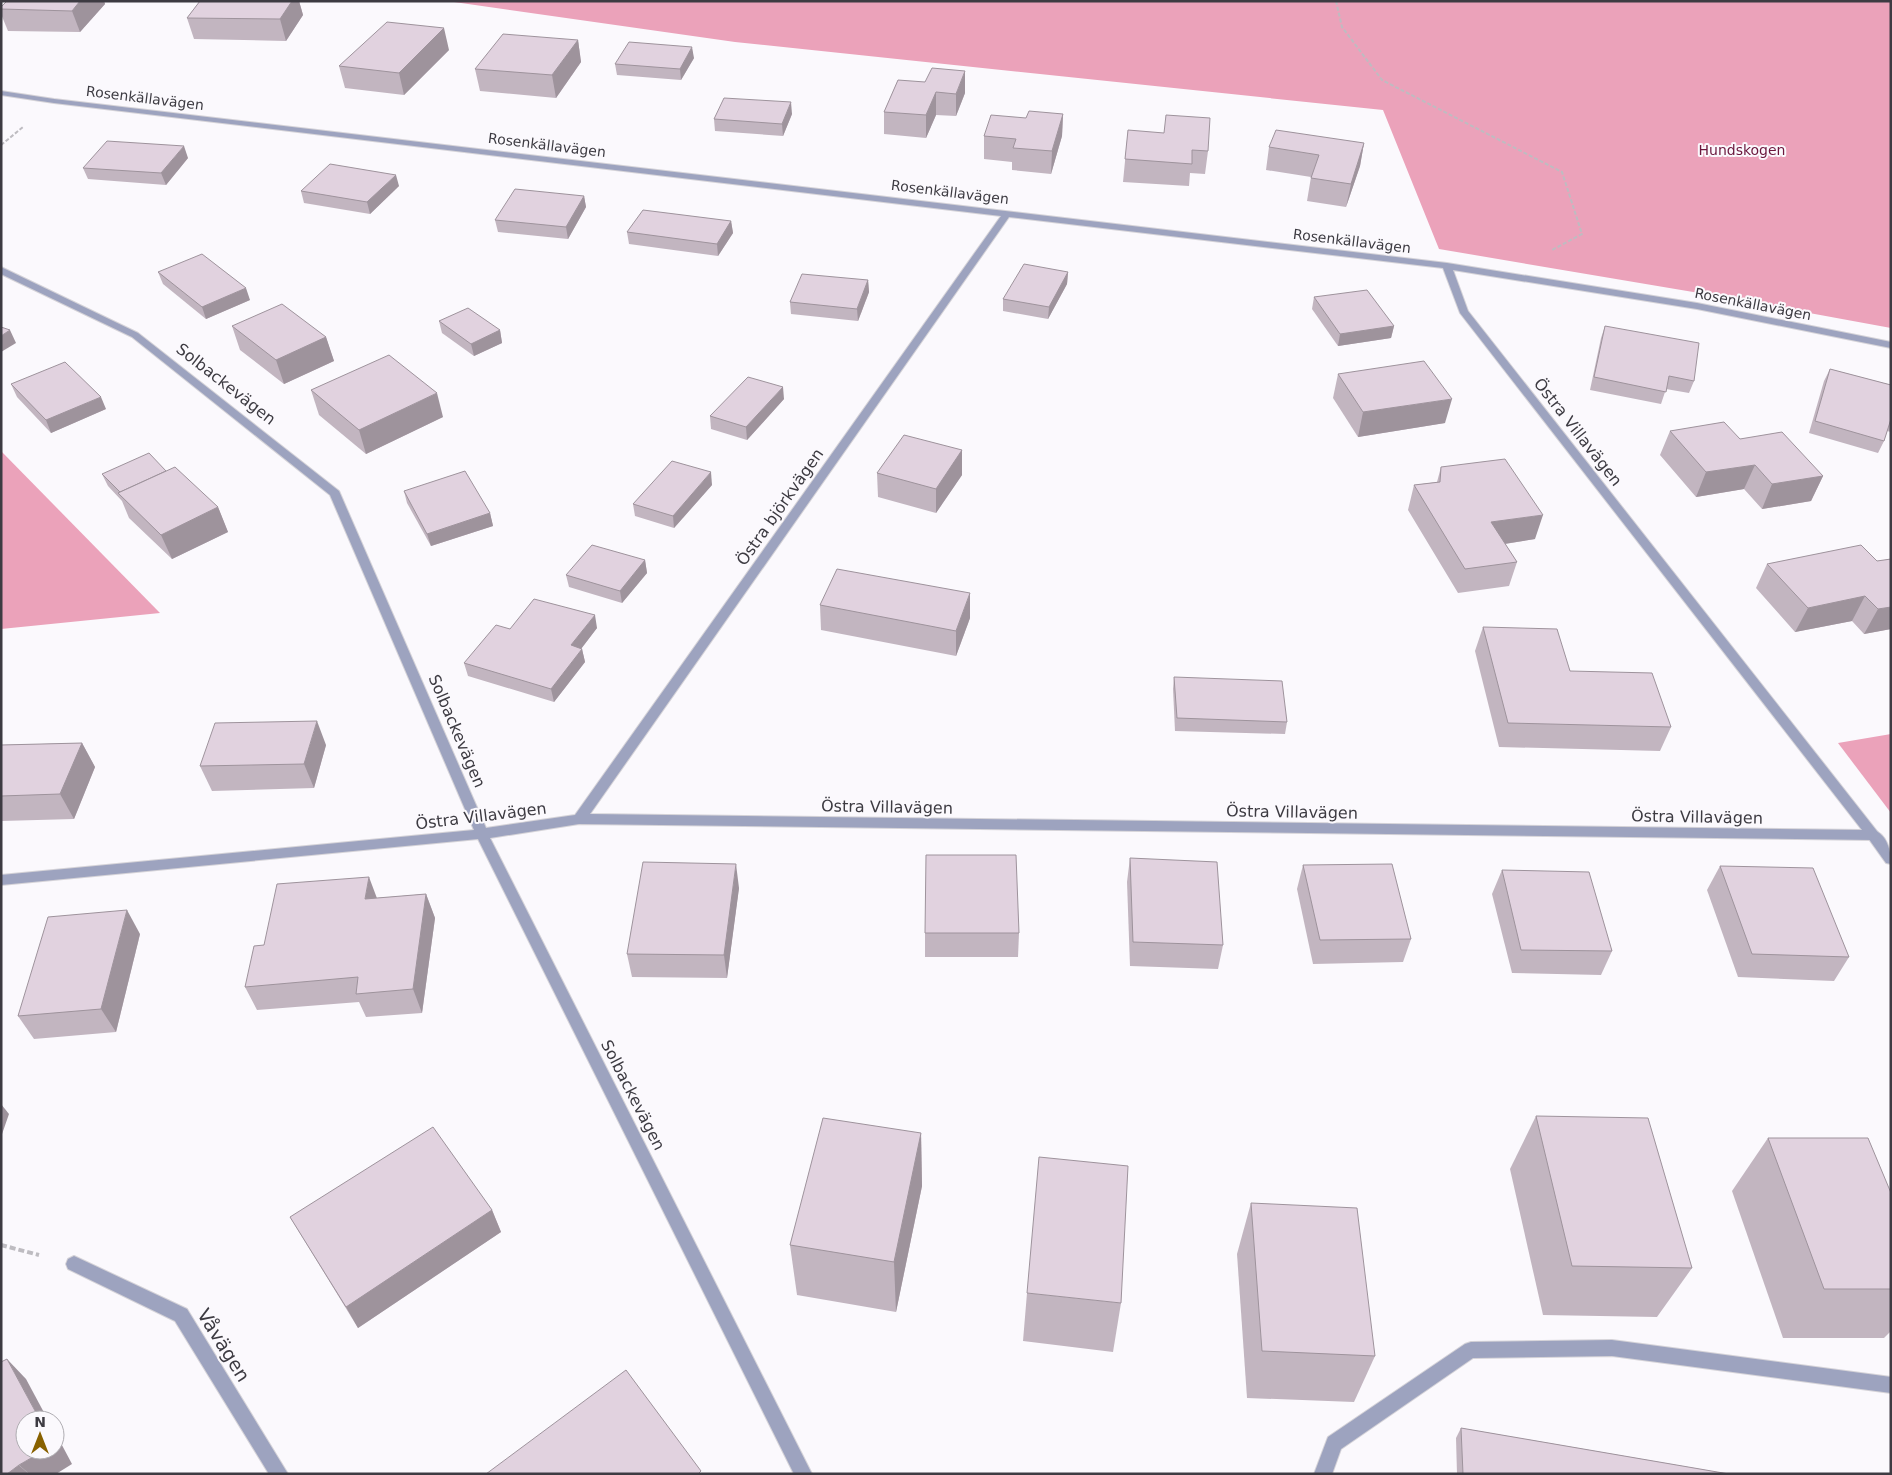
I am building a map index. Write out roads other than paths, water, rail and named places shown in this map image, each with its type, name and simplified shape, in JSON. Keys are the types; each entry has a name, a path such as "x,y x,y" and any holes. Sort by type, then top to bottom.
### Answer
{"street":[{"name":"Rosenkällavägen","path":"1,93 54,101 1447,266 1697,306 1891,345"},
{"name":"Östra björkvägen","path":"580,819 1008,213"},
{"name":"Östra Villavägen","path":"1447,266 1463,311 1873,835"},
{"name":"Solbackevägen","path":"1,270 135,335 334,493 482,834 803,1474"},
{"name":"Östra Villavägen","path":"1,880 482,834 580,819 1873,835"},
{"path":"1873,835 1891,843"},
{"path":"1873,835 1891,859"},
{"name":"Våvägen","path":"74,1264 181,1315 279,1474"},
{"path":"1323,1474 1334,1443 1471,1350 1612,1348 1891,1385"}],"park label":[{"name":"Hundskogen","path":"1742,150"}]}
